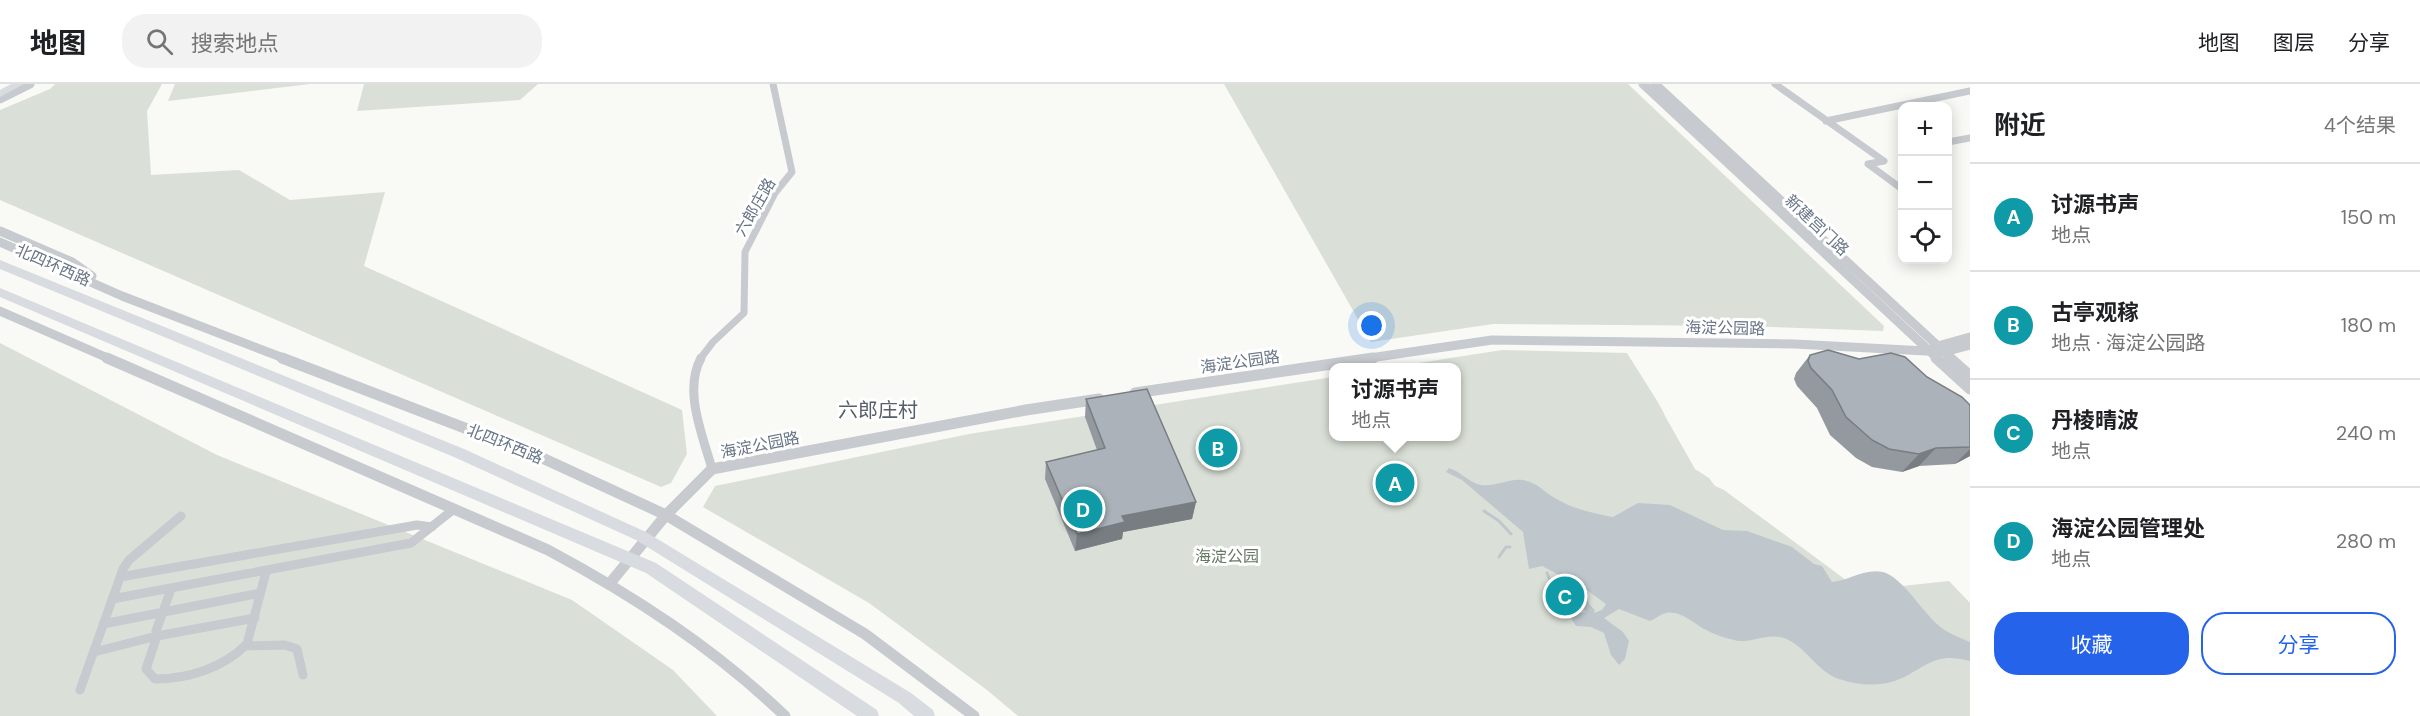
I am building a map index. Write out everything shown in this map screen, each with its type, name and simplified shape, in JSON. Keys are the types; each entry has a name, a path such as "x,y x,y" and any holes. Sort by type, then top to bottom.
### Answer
{"highway":[{"path":"0,90 8,84"},
{"path":"0,94 19,84"},
{"name":"北四环西路","path":"0,264 459,453 641,536 905,698 927,716"},
{"path":"0,292 623,554 651,568 871,716"}],"street":[{"path":"0,99 30,84"},
{"name":"六郎庄路","path":"712,469 692,384 696,365 703,353 744,314 745,252 775,194 792,172 773,84"},
{"name":"新建宫门路","path":"1643,84 1937,349 1970,376"},
{"name":"新建宫门路","path":"1654,84 1937,349 1970,388"},
{"path":"1775,84 1884,161 1869,164 1898,186"},
{"path":"1826,121 1970,91"},
{"path":"1952,141 1970,138"},
{"path":"0,231 72,262 122,296"},
{"name":"北四环西路","path":"0,242 122,296 538,456 666,515 865,633 974,716"},
{"path":"0,311 548,550 611,582 704,644 785,716"},
{"path":"1937,349 1970,337"},
{"name":"海淀公园路","path":"1339,363 1492,340 1795,344 1937,349"},
{"path":"1937,349 1970,345"},
{"name":"海淀公园路","path":"1119,396 1329,364"},
{"name":"海淀公园路","path":"611,582 666,515 712,469 1107,397"},
{"path":"112,599 266,572 411,543 454,509"},
{"path":"80,690 120,577 129,560 181,516"},
{"path":"120,577 417,525 432,526"},
{"path":"171,589 146,669 155,679 200,672 240,654 246,646 255,618 266,572"},
{"path":"103,624 260,593"},
{"path":"94,652 156,636 255,618"},
{"path":"246,646 285,645 297,649 303,675"}],"green space":[{"path":"55,84 162,84 147,111 151,175 239,170 290,200 385,192 364,266 682,410 687,454 671,483 661,487 0,200 0,110 50,89"},
{"path":"175,84 310,84 168,101"},
{"path":"364,84 538,84 520,100 357,111"},
{"path":"1224,84 1628,84 1884,326 1883,331 1744,326 1493,324 1371,342"},
{"path":"0,343 217,455 572,600 673,670 717,716 0,716"},
{"name":"海淀公园","path":"1502,350 1627,353 1659,404 1695,469 1709,478 1715,486 1724,490 1846,580 1868,572 1876,572 1889,576 1902,586 1949,581 1970,603 1970,716 1018,716 987,690 869,603 703,507 715,486 969,434 1329,378 1329,441 1461,441 1461,363 1419,363"}],"shaded area":[{"path":"1449,468 1483,485 1512,480 1528,481 1569,505 1613,517 1638,503 1670,505 1723,530 1747,531 1792,547 1814,564 1822,566 1832,582 1864,573 1883,572 1897,580 1941,627 1970,642 1970,661 1941,659 1895,681 1879,684 1854,683 1831,676 1799,647 1784,638 1772,636 1738,641 1712,633 1676,613 1664,614 1650,621 1619,609 1604,618 1623,632 1629,641 1625,659 1619,665 1611,655 1604,633 1591,627 1576,626 1572,620 1573,614 1586,612 1571,596 1585,594 1589,604 1595,610 1594,613 1602,610 1606,604 1584,588 1542,566 1529,569 1523,532 1462,480 1446,472"}],"building":[{"path":"1828,350 1859,359 1891,353 1905,357 1927,377 1962,397 1970,405 1970,447 1936,448 1919,454 1889,449 1872,440 1846,417 1832,390 1811,368 1808,361 1810,355"},
{"path":"1147,389 1196,502 1122,516 1125,522 1077,534 1046,462 1105,448 1086,399"}],"waterway":[{"path":"1484,511 1499,521 1511,534"},
{"path":"1499,557 1506,547 1510,547"},
{"path":"1547,573 1551,583"}],"place":[{"name":"古亭观稼","path":"1218,448"},
{"name":"讨源书声","path":"1395,483"},
{"name":"海淀公园管理处","path":"1083,509"},
{"name":"丹棱晴波","path":"1565,596"}],"district":[{"name":"六郎庄村","path":"878,410"}]}
